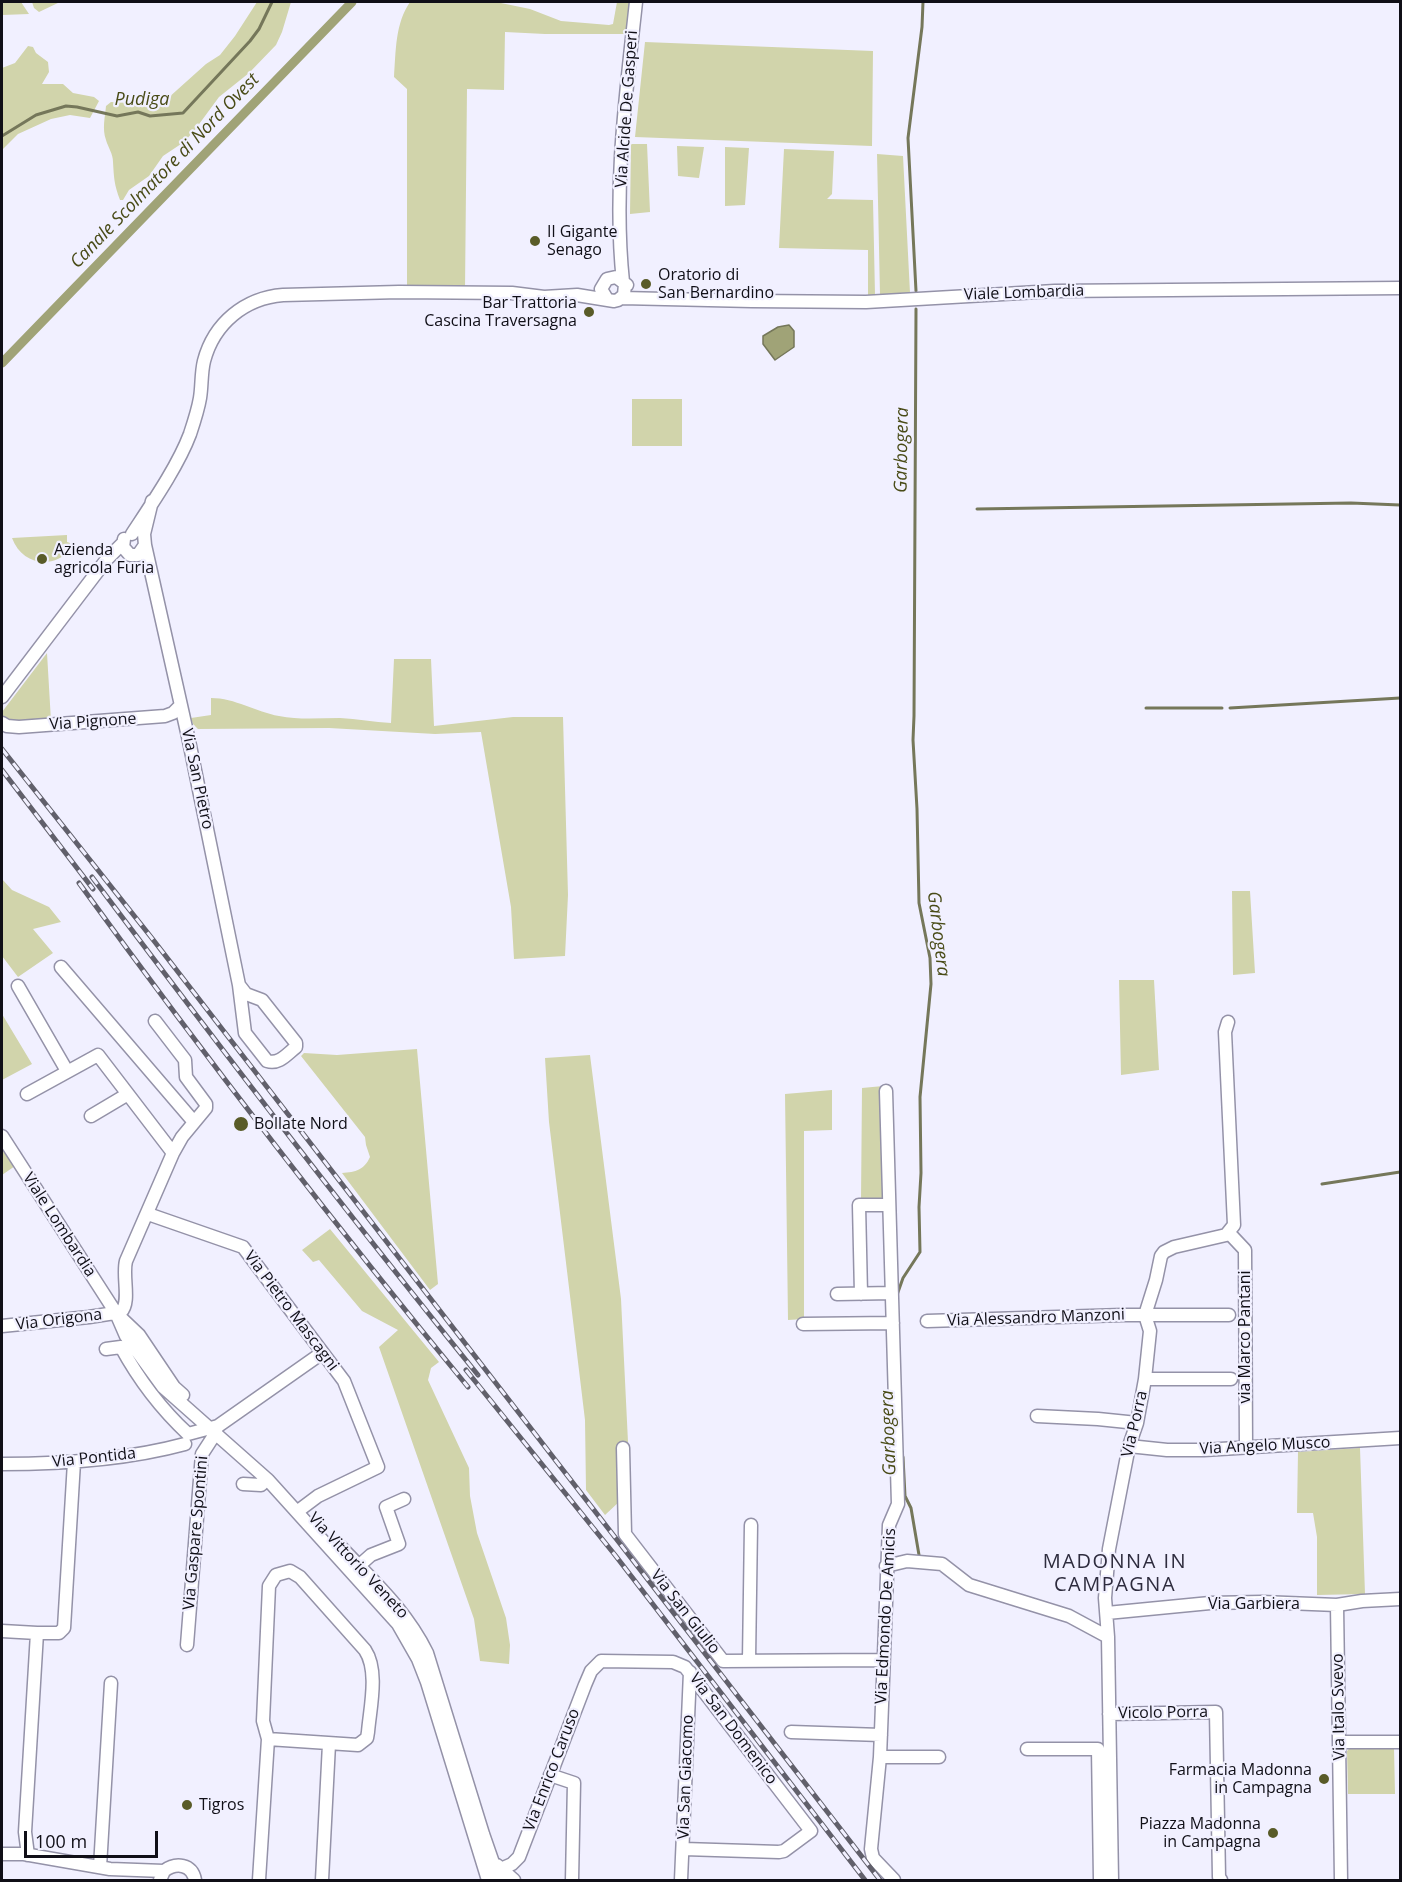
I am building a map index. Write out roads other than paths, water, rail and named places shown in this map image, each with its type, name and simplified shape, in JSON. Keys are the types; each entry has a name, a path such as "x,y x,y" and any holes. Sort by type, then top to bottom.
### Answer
{"street":[{"name":"Via Alcide De Gasperi","path":"624,283 620,253 622,141 636,2"},
{"name":"Via Alcide De Gasperi","path":"606,280 620,253"},
{"path":"132,534 182,452 190,434 200,400 203,365 207,350 224,323 247,304 270,296 399,292 493,293 544,297 578,295 614,301 622,298 626,291 624,283 616,277 578,295"},
{"path":"606,280 601,289 606,299"},
{"name":"Viale Lombardia","path":"624,283 647,297"},
{"name":"Viale Lombardia","path":"622,298 857,302 1055,291 1401,288"},
{"path":"101,567 141,553 152,501"},
{"path":"2,697 101,567 122,544 125,537 132,534 139,535 144,543"},
{"name":"Via San Pietro","path":"144,543 181,705 239,985 245,1033 267,1061 279,1061 296,1047 296,1043 262,1000 246,994 239,985"},
{"path":"122,544 123,550 146,564 152,573"},
{"name":"Via Pignone","path":"2,723 19,727 165,716 173,713 181,705"},
{"path":"61,967 121,1034 194,1122"},
{"path":"18,986 67,1071"},
{"path":"116,1313 125,1308 125,1267 173,1153 182,1137 206,1108 206,1104 186,1077 185,1060 155,1022"},
{"path":"1227,1022 1225,1032 1235,1219 1229,1233"},
{"path":"27,1094 98,1055 173,1153"},
{"name":"Via Edmondo De Amicis","path":"886,1091 898,1504 888,1525 880,1756 871,1852 873,1858 894,1881"},
{"path":"91,1116 128,1094"},
{"name":"Viale Lombardia","path":"2,1136 116,1313"},
{"path":"861,1294 860,1205 890,1205"},
{"name":"Via Pietro Mascagni","path":"148,1214 243,1247 344,1381 378,1467 333,1487 301,1509"},
{"name":"Via Porra","path":"1112,1881 1108,1637 1105,1587 1109,1549 1145,1379 1150,1331 1145,1315 1164,1252 1174,1247 1221,1237 1229,1233"},
{"name":"via Marco Pantani","path":"1229,1233 1245,1250 1246,1447"},
{"path":"837,1294 892,1293"},
{"name":"Via Origona","path":"2,1326 116,1313"},
{"name":"Via Vittorio Veneto","path":"116,1313 126,1336 168,1392 268,1471 355,1569 398,1624 418,1659 495,1872"},
{"name":"Via Alessandro Manzoni","path":"927,1321 1229,1315"},
{"path":"803,1324 893,1323"},
{"path":"106,1348 121,1347 134,1371 154,1399 188,1434 214,1429 322,1353"},
{"path":"1145,1379 1231,1379"},
{"path":"1037,1416 1098,1419 1137,1424"},
{"name":"Via Vittorio Veneto","path":"214,1429 301,1509"},
{"name":"Via Gaspare Spontini","path":"187,1645 201,1458 214,1429"},
{"name":"Via Angelo Musco","path":"1129,1446 1176,1450 1401,1438"},
{"name":"Via Pontida","path":"2,1464 74,1462 133,1455 185,1444"},
{"name":"Via San Giulio","path":"623,1448 625,1534 723,1661 883,1660"},
{"path":"2,1631 59,1633 64,1628 74,1462"},
{"path":"243,1484 261,1485 267,1479"},
{"path":"355,1569 371,1555 399,1544 386,1507 404,1499"},
{"path":"749,1660 751,1525"},
{"path":"886,1566 908,1561 942,1564 969,1585 1070,1616 1108,1637"},
{"name":"Via Vittorio Veneto","path":"355,1569 402,1611 427,1653 495,1872"},
{"path":"259,1881 268,1739 263,1721 269,1586 276,1575 290,1571 300,1577 365,1650 371,1661 373,1672 367,1738 358,1745 268,1739"},
{"name":"Via Garbiera","path":"1107,1613 1182,1604 1229,1602 1337,1605 1401,1599"},
{"name":"Via Italo Svevo","path":"1337,1605 1341,1881"},
{"path":"24,1854 37,1633"},
{"name":"Via Enrico Caruso","path":"495,1872 517,1861 591,1671 601,1660"},
{"name":"Via San Domenico","path":"601,1660 673,1662 685,1667 811,1831 784,1851 779,1852 684,1849"},
{"name":"Via San Giacomo","path":"681,1881 690,1672"},
{"path":"105,1868 111,1683"},
{"name":"Vicolo Porra","path":"1109,1714 1216,1712 1220,1878"},
{"path":"791,1732 881,1735"},
{"path":"1340,1742 1401,1742"},
{"path":"322,1881 329,1744"},
{"path":"1027,1749 1098,1749 1100,1881"},
{"path":"880,1756 939,1757"},
{"path":"550,1775 574,1783 572,1881"},
{"path":"2,1848 24,1854 162,1876 170,1867 180,1865 187,1867 197,1879"},
{"path":"2,1854 24,1854"},
{"path":"105,1868 149,1881"},
{"path":"495,1872 514,1881"}],"waterway":[{"name":"Pudiga","path":"2,136 36,115 66,106 117,116 138,112 150,116 183,113 250,41 259,29 272,2"},
{"name":"Canale Scolmatore di Nord Ovest","path":"2,363 352,2"},
{"name":"Garbogera","path":"916,291 908,138 923,2"},
{"name":"Garbogera","path":"897,1295 903,1278 920,1252 920,1097 931,984 930,958 919,903 913,740 916,309"},
{"path":"977,509 1351,503 1400,505"},
{"path":"1230,708 1400,698"},
{"path":"1146,708 1222,708"},
{"path":"1322,1184 1400,1172"},
{"name":"Garbogera","path":"903,1457 905,1496 911,1508 919,1555"}],"railway":[{"path":"2,749 151,937 880,1880"},
{"path":"2,770 93,889"},
{"path":"92,877 283,1128 478,1375"},
{"path":"79,883 270,1138 468,1387"},
{"path":"466,1370 615,1555 865,1880"}],"place":[{"name":"Il Gigante Senago","path":"535,241"},
{"name":"Oratorio di San Bernardino","path":"646,284"},
{"name":"Bar Trattoria Cascina Traversagna","path":"589,312"},
{"name":"Azienda agricola Furia","path":"42,559"},
{"name":"Bollate Nord","path":"241,1124"},
{"name":"Farmacia Madonna in Campagna","path":"1324,1779"},
{"name":"Tigros","path":"187,1805"},
{"name":"Piazza Madonna in Campagna","path":"1273,1833"}],"district":[{"name":"MADONNA IN CAMPAGNA","path":"1115,1574"}]}
